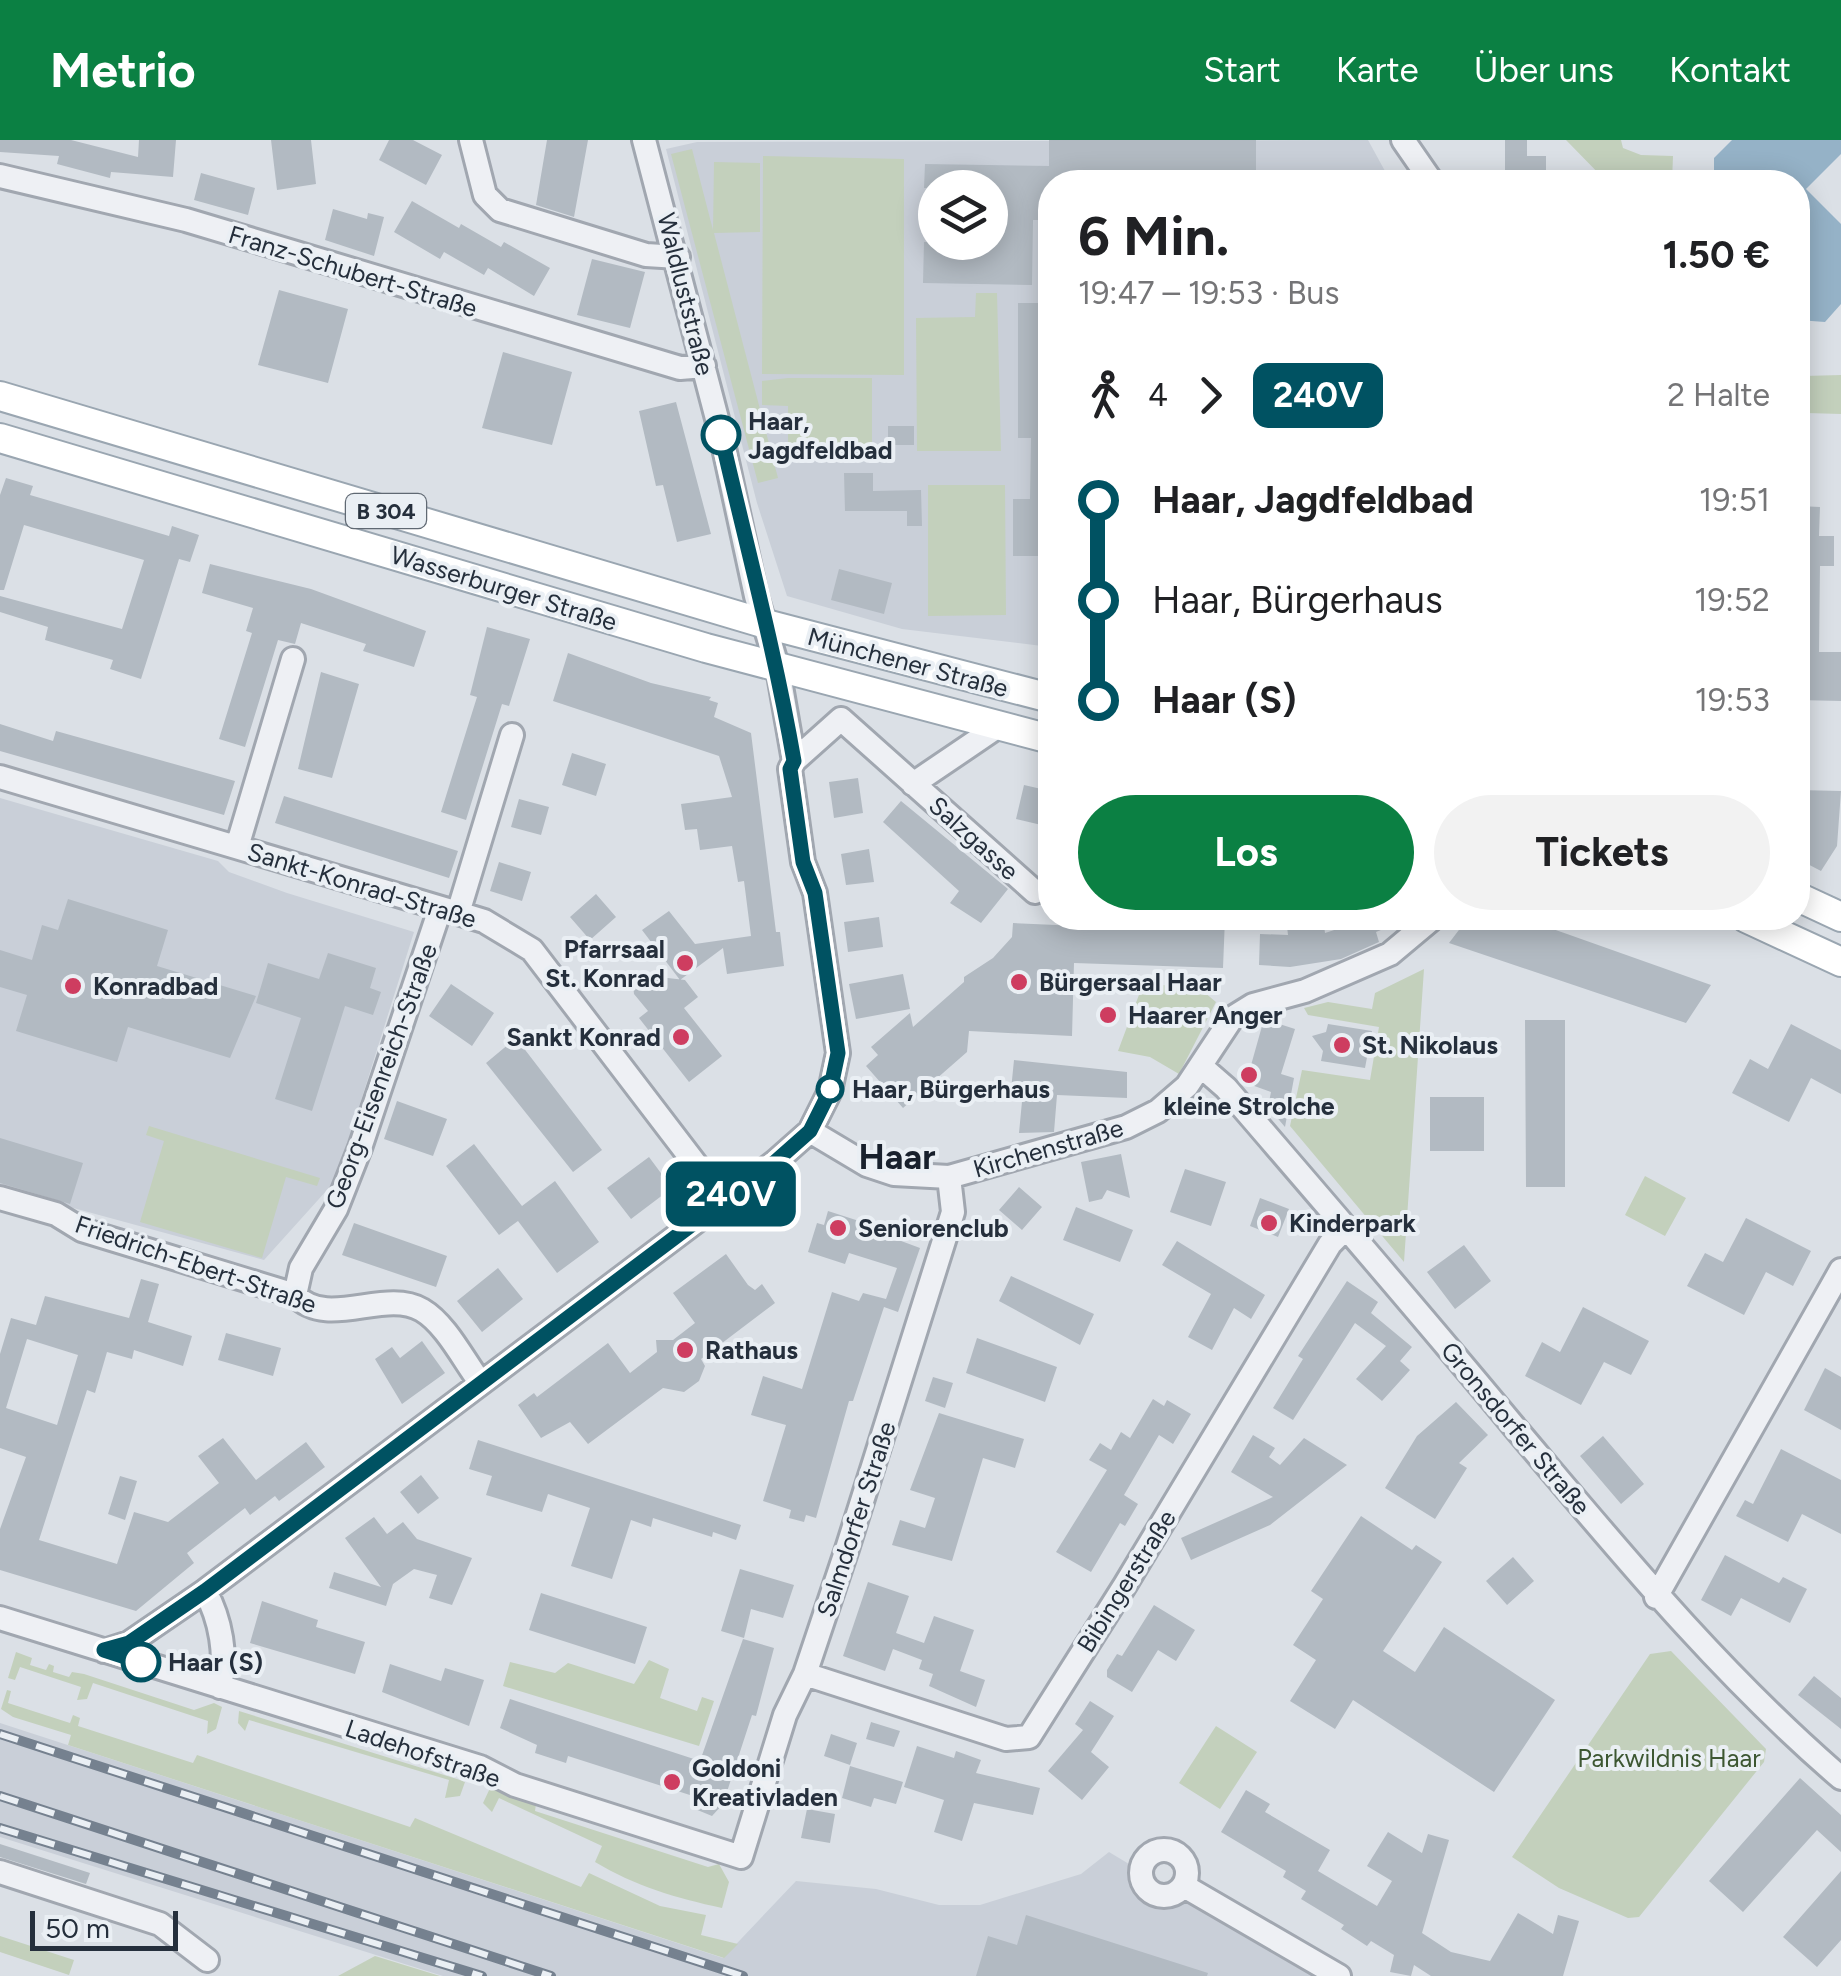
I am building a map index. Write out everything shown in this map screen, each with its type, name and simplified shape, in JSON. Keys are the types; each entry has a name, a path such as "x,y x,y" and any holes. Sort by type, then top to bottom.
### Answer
{"main road":[{"name":"Wasserburger Straße","path":"0,396 766,624"},
{"name":"Wasserburger Straße","path":"0,438 778,669"},
{"name":"Münchener Straße","path":"766,624 1038,695"},
{"name":"Münchener Straße","path":"778,669 1038,737"},
{"path":"1810,903 1841,917"},
{"path":"1772,930 1841,962"}],"street":[{"path":"471,140 485,195 500,210 646,255 678,257"},
{"name":"Waldluststraße","path":"644,140 678,257 778,669 794,761 790,769 803,862 815,893 838,1036 830,1091 810,1131"},
{"path":"1403,140 1424,170"},
{"name":"Franz-Schubert-Straße","path":"0,176 186,220 680,368 704,366"},
{"path":"236,847 293,659"},
{"path":"794,761 841,719 850,688"},
{"name":"Salzgasse","path":"841,719 1035,892"},
{"name":"Salzgasse","path":"913,784 997,727"},
{"name":"Georg-Eisenreich-Straße","path":"295,1295 301,1268 336,1210 512,735"},
{"name":"Sankt-Konrad-Straße","path":"0,777 484,921 532,950 723,1200"},
{"name":"Kirchenstraße","path":"810,1131 854,1158 894,1174 948,1177 1126,1127 1158,1111 1203,1068 1232,1018 1244,1010 1352,973 1390,954 1418,930"},
{"name":"Gronsdorfer Straße","path":"1203,1068 1346,1228 1656,1596 1772,1719 1841,1778"},
{"path":"104,1650 129,1643 205,1591 810,1131"},
{"name":"Salmdorfer Straße","path":"741,1857 785,1715 805,1674 953,1212 948,1177"},
{"name":"Friedrich-Ebert-Straße","path":"0,1198 56,1214 82,1230 295,1295 303,1303 320,1308 398,1304 422,1310 480,1382"},
{"name":"Bibingerstraße","path":"805,1674 1006,1738 1029,1736 1125,1586 1330,1244 1346,1228"},
{"path":"1656,1596 1841,1270"},
{"path":"205,1591 213,1606 225,1664 220,1688"},
{"name":"Ladehofstraße","path":"0,1618 480,1767 515,1785 741,1857"},
{"path":"0,1872 160,1924 207,1960"},
{"path":"1184,1886 1338,1976"}],"shaded area":[{"path":"1368,140 1384,170 1038,170 1038,646 902,629 787,596 757,503 666,149 697,142"},
{"path":"0,798 218,861 229,872 414,932 336,1180 264,1260 0,1188"},
{"path":"0,1723 723,1958 796,1881 876,1889 939,1905 980,1905 1081,1874 1109,1852 1316,1976 443,1976 0,1837"}],"green space":[{"path":"1566,140 1621,140 1623,148 1641,155 1673,156 1672,170 1595,170"},
{"path":"692,149 713,230 714,162 760,163 760,232 714,233 778,478 758,483 671,154"},
{"path":"763,156 904,159 904,375 762,374"},
{"path":"976,293 997,293 1001,451 917,451 916,318 975,317"},
{"path":"1841,375 1841,414 1810,413 1810,376"},
{"path":"872,378 872,448 788,448 788,406 762,405 762,381"},
{"path":"928,485 1005,485 1006,615 928,616"},
{"path":"1424,969 1404,1262 1290,1126 1302,1070 1370,1080 1379,1027 1308,1015 1304,1008 1328,1002 1372,1009 1375,993"},
{"path":"1143,984 1198,987 1216,1002 1179,1074 1150,1057 1118,1051"},
{"path":"149,1126 320,1178 317,1186 286,1177 262,1258 140,1222 164,1141 146,1135"},
{"path":"1645,1176 1686,1198 1665,1236 1625,1215"},
{"name":"Parkwildnis Haar","path":"1671,1651 1766,1749 1764,1762 1639,1917 1628,1918 1559,1888 1512,1857 1650,1654"},
{"path":"16,1652 32,1658 30,1665 46,1670 49,1664 54,1666 53,1672 69,1677 72,1672 84,1674 194,1710 214,1703 222,1707 216,1729 207,1734 208,1721 93,1683 87,1699 77,1700 81,1687 20,1667 15,1680 8,1678"},
{"path":"649,1660 669,1669 660,1698 697,1711 702,1697 714,1701 699,1746 503,1686 510,1662 555,1673 568,1663 634,1684"},
{"path":"7,1690 11,1691 8,1703 70,1723 73,1715 80,1718 78,1726 193,1763 197,1755 410,1827 415,1818 581,1887 589,1873 660,1906 706,1915 701,1935 738,1944 724,1958 68,1745 71,1735 13,1717 1,1709"},
{"path":"239,1711 465,1782 460,1796 445,1798 449,1780 249,1720 245,1731 238,1723"},
{"path":"1216,1726 1257,1752 1220,1809 1179,1783"},
{"path":"492,1784 536,1804 535,1811 708,1867 719,1864 729,1882 722,1908 625,1878 595,1862 602,1846 499,1798 492,1812 483,1803"},
{"path":"0,1936 74,1960 69,1975 0,1952"},
{"path":"375,1956 440,1976 338,1976"}],"water":[{"path":"1732,140 1841,140 1841,154 1810,185 1810,170 1714,170 1714,158"},
{"path":"1810,193 1841,224 1841,304 1825,322 1810,321"}],"building":[{"path":"0,140 71,140 138,157 139,140 176,140 173,177 111,172 110,178 57,164 59,156 0,152"},
{"path":"271,140 311,140 316,184 277,190"},
{"path":"389,140 413,140 442,155 426,185 379,160"},
{"path":"547,140 588,140 574,217 536,205"},
{"path":"1049,140 1256,140 1256,170 1038,170 1032,285 923,283 924,260 1008,260 1008,170 925,170 925,164 1049,166"},
{"path":"1505,140 1527,140 1527,156 1546,156 1546,170 1505,170"},
{"path":"201,173 255,188 248,215 194,200"},
{"path":"412,201 459,228 461,224 501,247 504,242 550,268 534,296 488,268 484,275 444,252 440,259 394,232"},
{"path":"333,209 367,219 368,213 384,217 374,256 325,240"},
{"path":"592,259 645,272 630,328 577,315"},
{"path":"279,290 348,309 328,383 258,365"},
{"path":"1018,303 1038,303 1038,556 1013,556 1013,499 1030,499 1031,438 1018,438"},
{"path":"503,352 572,372 552,445 482,428"},
{"path":"676,402 711,534 677,542 663,485 656,486 639,411"},
{"path":"888,426 914,426 914,445 888,445"},
{"path":"844,473 873,473 873,491 921,490 922,526 907,526 907,511 845,511"},
{"path":"6,478 33,486 30,495 169,536 172,526 199,535 190,562 179,559 141,679 110,669 113,660 45,640 48,627 0,612 0,596 122,629 144,560 24,525 4,590 0,590 0,495"},
{"path":"1810,507 1820,507 1819,536 1834,536 1834,566 1820,566 1819,652 1841,652 1841,701 1810,700"},
{"path":"210,564 311,589 426,631 414,667 363,651 366,644 301,623 295,644 278,640 245,747 219,739 252,633 246,631 253,608 202,593"},
{"path":"839,569 892,583 884,614 831,600"},
{"path":"487,627 530,639 509,706 502,704 466,820 441,812 477,697 470,695"},
{"path":"568,653 651,683 711,697 709,700 718,703 714,717 751,733 776,932 780,932 784,966 727,974 723,948 680,980 642,930 669,911 695,944 751,936 744,881 738,882 732,846 700,850 697,829 685,830 681,804 732,797 719,756 553,701"},
{"path":"321,672 359,684 332,778 298,769"},
{"path":"0,724 53,741 56,731 235,781 224,815 0,751"},
{"path":"572,753 606,764 596,796 562,785"},
{"path":"858,778 863,813 834,818 829,782"},
{"path":"1024,785 1038,788 1038,824 1016,819"},
{"path":"1810,790 1841,791 1837,846 1821,871 1810,865"},
{"path":"284,796 458,851 449,878 275,823"},
{"path":"519,799 549,807 541,835 511,827"},
{"path":"901,801 1008,889 981,923 950,903 959,891 883,822"},
{"path":"869,849 874,882 846,885 841,854"},
{"path":"499,862 531,872 522,901 490,891"},
{"path":"596,894 616,917 590,940 570,917"},
{"path":"68,899 168,930 157,966 256,996 230,1058 128,1027 117,1062 16,1031 27,995 0,987 0,950 32,960 42,925 58,930"},
{"path":"879,917 883,947 848,952 844,922"},
{"path":"1013,923 1038,924 1038,930 1225,930 1223,968 1074,963 1072,1036 969,1031 967,1052 903,1108 866,1066 878,1055 871,1047 910,1013 913,1027 964,982 964,977 993,958 1012,937"},
{"path":"1287,930 1381,930 1376,932 1379,942 1341,959 1290,967 1259,965 1260,934 1288,935"},
{"path":"1459,930 1556,930 1711,985 1686,1023 1449,943"},
{"path":"328,953 376,968 370,988 381,992 373,1015 345,1006 312,1111 275,1099 301,1018 256,1003 268,963 319,979"},
{"path":"903,974 910,1009 856,1019 849,984"},
{"name":"Sankt Konrad","path":"642,975 685,980 698,997 684,1008 722,1056 689,1082 639,1018 648,1011 634,994 633,985"},
{"path":"451,984 494,1013 472,1046 429,1016"},
{"path":"1264,1019 1295,1029 1281,1074 1294,1078 1285,1127 1268,1107 1271,1092 1246,1083"},
{"path":"1525,1020 1565,1020 1565,1187 1526,1187"},
{"name":"St. Nikolaus","path":"1328,1024 1372,1031 1365,1068 1321,1061 1323,1051 1312,1036 1326,1032"},
{"path":"1791,1024 1841,1050 1841,1094 1811,1078 1789,1122 1732,1093 1750,1059 1768,1069"},
{"path":"516,1038 602,1150 573,1172 486,1063"},
{"path":"1014,1060 1127,1072 1127,1098 1057,1095 1054,1132 1019,1133 1023,1091 1011,1090"},
{"path":"1430,1097 1484,1097 1484,1151 1430,1151"},
{"path":"397,1101 447,1119 433,1156 384,1139"},
{"path":"0,1138 83,1163 70,1204 0,1183"},
{"path":"474,1144 522,1206 555,1181 599,1242 557,1273 518,1221 499,1235 446,1166"},
{"path":"1121,1154 1130,1198 1107,1190 1102,1199 1089,1202 1081,1162"},
{"path":"649,1157 672,1188 631,1219 607,1188"},
{"path":"1185,1169 1226,1182 1211,1226 1170,1212"},
{"path":"1019,1187 1042,1207 1022,1230 999,1210"},
{"path":"1260,1198 1289,1209 1278,1237 1250,1226"},
{"path":"1076,1207 1133,1230 1120,1262 1063,1240"},
{"path":"828,1211 887,1230 885,1235 920,1248 898,1312 884,1307 853,1401 849,1401 816,1518 806,1515 804,1522 789,1518 791,1510 763,1501 786,1425 751,1415 763,1376 802,1389 832,1292 859,1301 863,1293 886,1299 897,1268 849,1253 845,1264 808,1252 817,1223 824,1225"},
{"path":"1746,1218 1811,1251 1793,1286 1766,1272 1744,1315 1687,1286 1705,1253 1723,1262"},
{"path":"354,1223 447,1256 436,1287 342,1255"},
{"path":"1177,1241 1265,1295 1251,1319 1234,1308 1212,1350 1188,1337 1211,1294 1162,1265"},
{"path":"1464,1245 1491,1281 1455,1309 1427,1272"},
{"name":"Rathaus","path":"726,1254 748,1285 755,1290 762,1284 775,1303 701,1359 705,1366 699,1381 684,1392 663,1388 588,1444 570,1422 541,1438 518,1405 534,1393 537,1397 608,1343 630,1373 657,1352 656,1340 673,1340 695,1323 673,1293"},
{"path":"498,1268 523,1299 482,1332 457,1301"},
{"path":"1011,1276 1094,1314 1080,1345 999,1301"},
{"path":"141,1279 159,1284 148,1322 192,1336 183,1366 134,1350 132,1359 107,1352 95,1393 87,1390 39,1540 117,1564 134,1512 168,1522 219,1483 198,1456 223,1438 256,1480 306,1442 325,1467 279,1501 275,1496 250,1515 245,1508 187,1553 194,1563 136,1611 0,1570 0,1529 26,1457 0,1448 0,1354 11,1318 36,1325 45,1296 129,1318","holes":["27,1339 78,1355 57,1425 6,1408"]},
{"path":"1347,1281 1378,1302 1371,1313 1412,1347 1400,1361 1410,1370 1382,1401 1356,1379 1386,1346 1355,1323 1293,1420 1273,1408 1303,1359 1298,1356"},
{"path":"1583,1307 1649,1341 1631,1375 1604,1362 1581,1405 1525,1376 1542,1342 1560,1352"},
{"path":"226,1333 281,1348 273,1376 218,1360"},
{"path":"977,1338 1057,1367 1045,1402 966,1373"},
{"path":"422,1341 445,1373 402,1404 375,1359 392,1347 400,1358"},
{"path":"1825,1368 1841,1377 1841,1430 1804,1410"},
{"path":"933,1377 953,1383 945,1408 925,1401"},
{"path":"1153,1399 1164,1406 1167,1400 1191,1414 1173,1444 1159,1435 1124,1495 1138,1504 1125,1526 1120,1523 1091,1572 1056,1552 1107,1470 1089,1460 1100,1443 1111,1450 1121,1432 1130,1438"},
{"path":"1456,1402 1488,1435 1459,1463 1467,1468 1435,1519 1385,1488 1417,1436"},
{"path":"939,1413 1024,1439 1015,1468 983,1458 952,1561 892,1545 900,1520 925,1528 935,1498 910,1490"},
{"path":"1253,1435 1275,1448 1269,1457 1280,1465 1304,1438 1347,1465 1270,1525 1191,1560 1181,1538 1273,1497 1231,1472"},
{"path":"1603,1436 1644,1484 1621,1504 1580,1456"},
{"path":"478,1440 741,1525 736,1540 713,1532 712,1537 653,1518 651,1527 631,1520 612,1579 571,1566 590,1508 548,1494 542,1512 486,1495 492,1476 469,1469"},
{"path":"1781,1449 1841,1480 1841,1534 1802,1514 1788,1542 1736,1516 1745,1500 1753,1504"},
{"path":"421,1475 439,1498 418,1514 400,1492"},
{"path":"120,1476 137,1481 125,1520 108,1514"},
{"path":"1361,1516 1412,1550 1416,1545 1442,1562 1383,1651 1415,1672 1444,1627 1555,1700 1494,1792 1353,1700 1335,1729 1290,1701 1316,1660 1293,1645 1323,1599 1311,1591"},
{"path":"374,1517 387,1534 403,1522 417,1539 472,1558 452,1605 429,1598 437,1575 414,1569 393,1584 386,1606 329,1588 334,1572 381,1587 345,1538"},
{"path":"1725,1555 1779,1583 1783,1577 1807,1589 1790,1623 1741,1598 1731,1616 1701,1600"},
{"path":"1513,1557 1534,1581 1507,1605 1486,1581"},
{"path":"740,1569 794,1585 783,1618 751,1609 744,1638 721,1631"},
{"path":"868,1582 909,1596 896,1633 924,1643 934,1616 974,1630 960,1671 985,1680 976,1707 929,1686 933,1674 919,1669 922,1660 893,1649 885,1671 843,1656"},
{"path":"541,1593 647,1627 635,1664 529,1630"},
{"path":"262,1601 318,1620 316,1627 365,1642 355,1674 250,1643"},
{"path":"1154,1605 1195,1630 1176,1661 1158,1650 1132,1692 1107,1677 1107,1670 1117,1654 1122,1656"},
{"path":"743,1639 774,1648 756,1716 752,1715 723,1804 712,1816 695,1809 693,1796 568,1756 566,1763 535,1753 537,1745 500,1728 510,1699 700,1761"},
{"path":"390,1664 441,1681 445,1668 484,1680 469,1726 382,1692"},
{"path":"1814,1676 1841,1698 1841,1729 1798,1695"},
{"path":"1090,1701 1114,1716 1091,1752 1109,1767 1082,1800 1048,1771 1083,1730 1075,1724"},
{"path":"871,1722 900,1731 894,1747 866,1739"},
{"path":"831,1734 857,1743 850,1765 824,1756"},
{"path":"917,1746 954,1758 956,1751 981,1760 976,1773 1040,1788 1033,1815 974,1803 962,1841 934,1832 944,1800 904,1787"},
{"path":"850,1766 903,1782 896,1804 874,1798 871,1807 842,1798"},
{"path":"1800,1778 1841,1815 1841,1852 1817,1830 1743,1912 1709,1881"},
{"path":"1246,1790 1270,1804 1265,1812 1330,1850 1318,1871 1377,1906 1392,1881 1367,1866 1388,1832 1422,1853 1428,1834 1449,1840 1422,1933 1451,1952 1490,1961 1518,1913 1553,1934 1558,1915 1579,1921 1563,1976 1431,1976 1414,1965 1411,1976 1390,1972 1394,1955 1371,1941 1367,1946 1341,1929 1344,1925 1301,1899 1306,1891 1283,1877 1286,1871 1221,1832"},
{"path":"807,1809 835,1814 830,1843 801,1838"},
{"path":"0,1844 90,1873 86,1884 0,1857"},
{"path":"1841,1871 1841,1940 1817,1967 1783,1937"},
{"path":"1026,1915 1208,1973 976,1976 988,1936 1017,1945"}],"railway":[{"path":"0,1734 743,1976"},
{"path":"0,1796 551,1976"},
{"path":"0,1828 482,1976"}],"bus line":[{"name":"240V","path":"141,1662 104,1650 129,1643 205,1591 775,1162 810,1131 824,1104 835,1070 838,1036 815,893 803,862 790,769 794,761 778,669 756,596 721,435"}],"place":[{"name":"Haar, Jagdfeldbad","path":"721,435"},
{"name":"Pfarrsaal St. Konrad","path":"685,963"},
{"name":"Bürgersaal Haar","path":"1019,982"},
{"name":"Konradbad","path":"73,986"},
{"name":"Haarer Anger","path":"1108,1015"},
{"name":"Sankt Konrad","path":"681,1037"},
{"name":"St. Nikolaus","path":"1342,1045"},
{"name":"kleine Strolche","path":"1249,1075"},
{"name":"Haar, Bürgerhaus","path":"830,1089"},
{"name":"Kinderpark","path":"1269,1223"},
{"name":"Seniorenclub","path":"838,1228"},
{"name":"Rathaus","path":"685,1350"},
{"name":"Haar (S)","path":"141,1662"},
{"name":"Goldoni Kreativladen","path":"672,1782"}],"district":[{"name":"Haar","path":"897,1157"}]}
